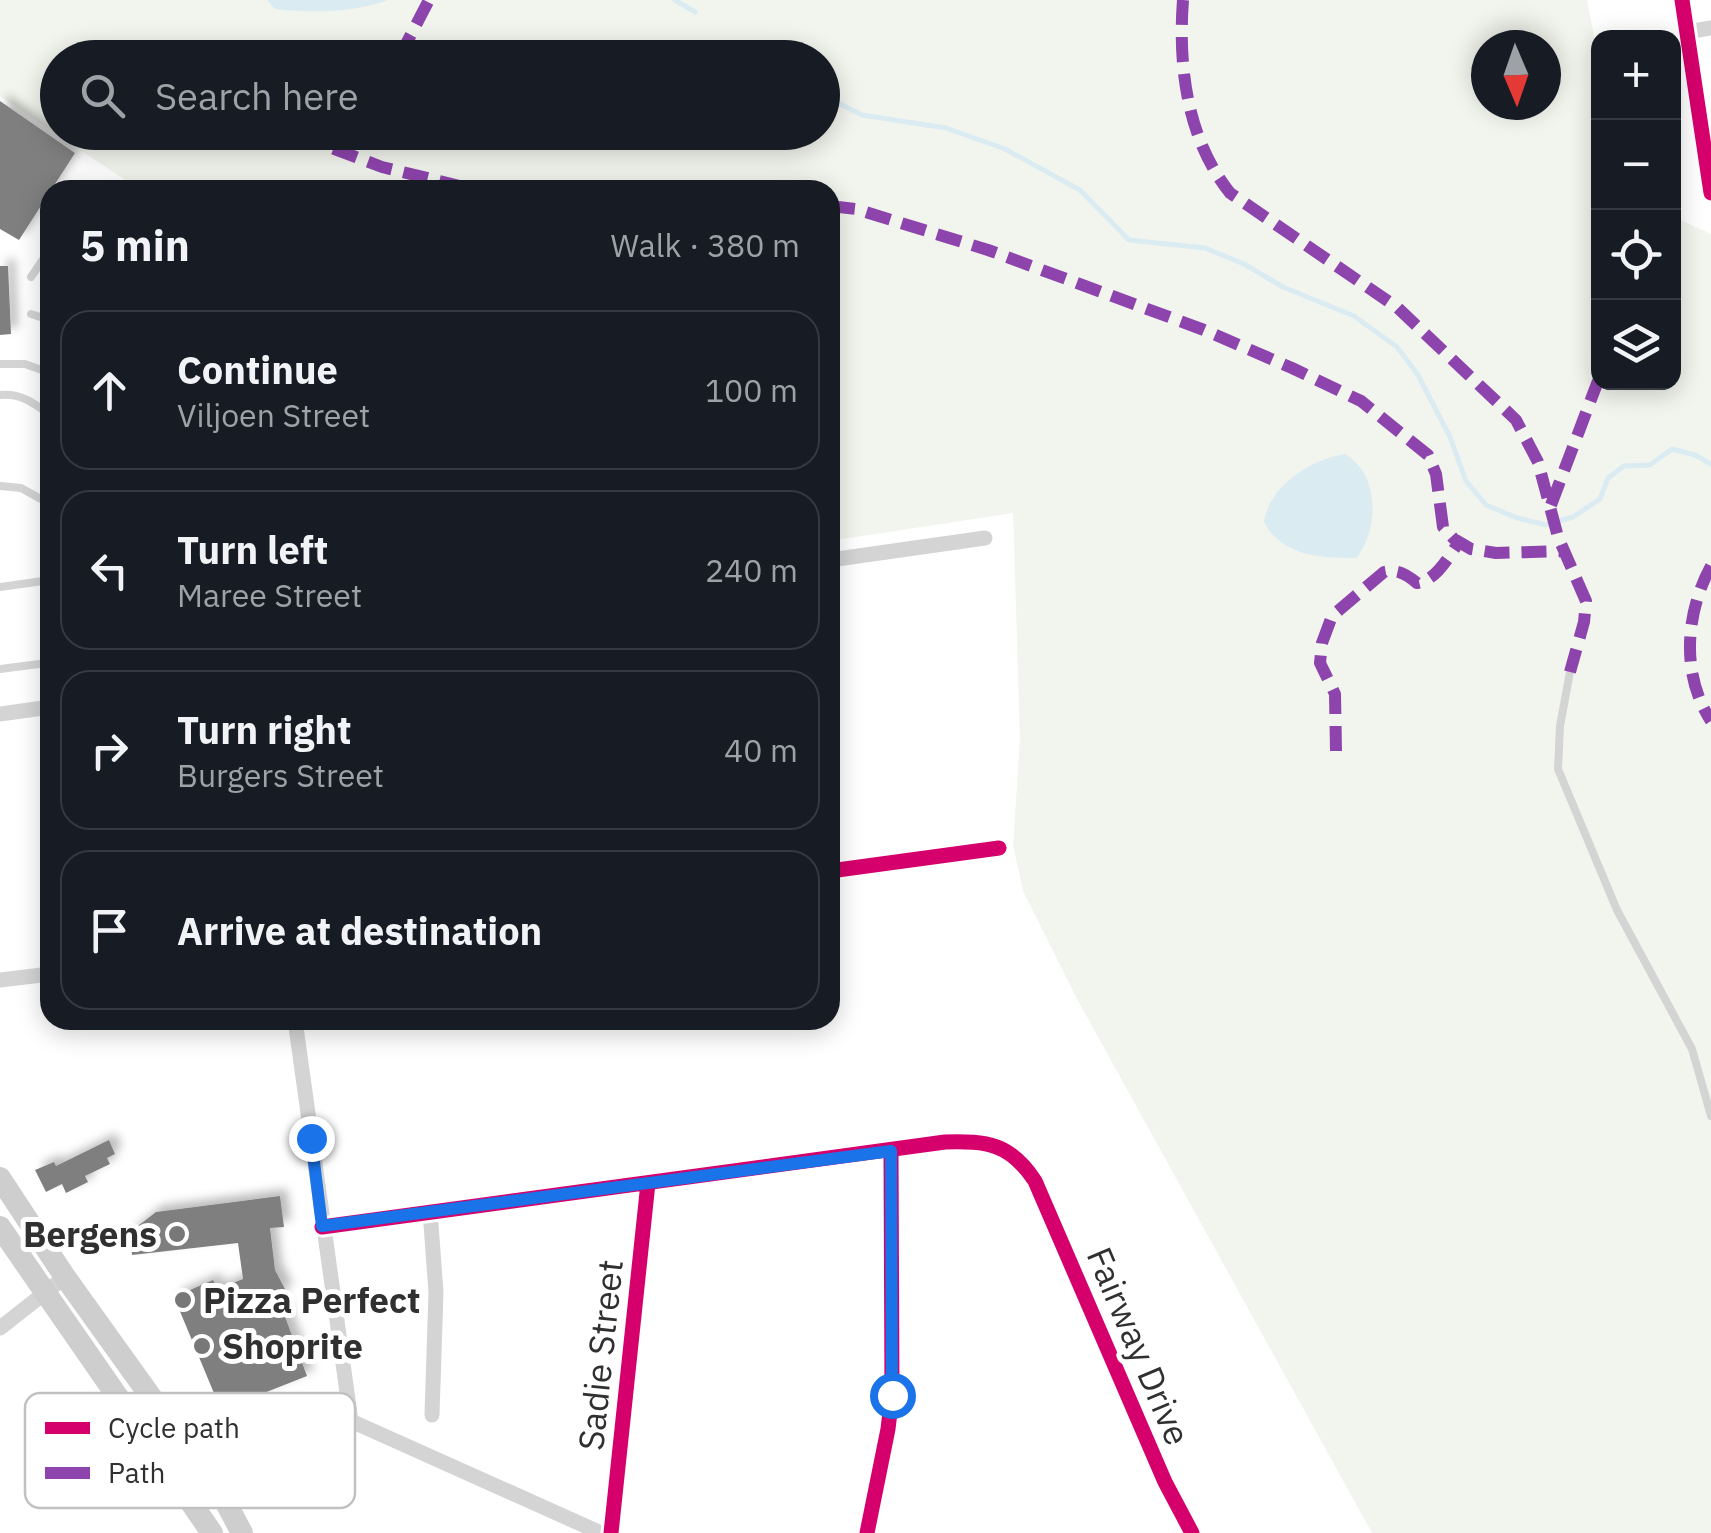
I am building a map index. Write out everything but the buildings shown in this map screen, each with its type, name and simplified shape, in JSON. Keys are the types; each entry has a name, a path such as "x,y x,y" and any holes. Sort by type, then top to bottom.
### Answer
{"main road":[{"path":"0,1178 149,1393"},
{"path":"0,1227 115,1393"},
{"path":"195,1508 212,1533"},
{"path":"229,1508 242,1533"}],"street":[{"path":"1682,0 1711,192"},
{"path":"1686,32 1711,28"},
{"path":"840,559 985,538"},
{"path":"0,714 40,709"},
{"path":"840,870 998,848"},
{"path":"0,980 40,975"},
{"path":"297,1030 347,1393"},
{"name":"Fairway Drive","path":"891,1151 944,1142 983,1143 1013,1154 1034,1181 1165,1482 1192,1533"},
{"path":"322,1226 891,1151 892,1395 886,1445 867,1533"},
{"name":"Sadie Street","path":"612,1533 648,1183"},
{"path":"430,1211 436,1292 432,1416"},
{"path":"0,1328 66,1277"},
{"path":"355,1423 601,1533"}],"lane":[{"path":"31,277 40,264"},
{"path":"31,314 40,317"},
{"path":"0,364 25,364 40,369"},
{"path":"0,396 11,394 40,408"},
{"path":"0,486 21,488 40,498"},
{"path":"0,587 40,581"},
{"path":"0,669 40,664"},
{"path":"1570,672 1560,726 1558,769 1616,910 1692,1049 1711,1116"}],"shaded area":[{"path":"0,0 1587,0 1593,30 1591,390 1681,390 1681,220 1711,234 1711,1533 1372,1533 1076,997 1023,891 1013,845 1020,739 1013,513 840,539 840,180 125,180 80,150 840,150 840,40 40,40 40,123 0,96"},
{"path":"267,0 388,0 346,10 318,11 275,9"},
{"path":"1345,454 1365,475 1372,502 1369,532 1357,558 1318,556 1281,542 1264,522 1274,497 1306,468"}],"waterway":[{"path":"675,0 695,12"},
{"path":"840,104 862,115 946,128 1005,149 1080,190 1129,240 1205,248 1244,264 1283,287 1354,316 1397,347 1418,375 1450,437 1466,481 1486,505 1517,518 1546,525 1573,517 1600,499 1608,478 1624,466 1650,465 1672,449 1711,464"}],"marked path":[{"path":"408,40 429,0"},
{"path":"1183,0 1182,51 1188,101 1204,149 1230,193 1398,308 1516,420 1538,462 1558,537 1586,601 1570,672"},
{"path":"337,150 382,167 435,180"},
{"path":"840,207 988,250 1204,330 1292,368 1361,401 1428,455 1436,474 1443,527 1454,539 1471,549 1496,553 1566,551"},
{"path":"1551,505 1595,390"},
{"path":"1336,751 1335,694 1320,663 1322,643 1332,616 1384,572 1402,573 1417,583 1424,581 1441,567 1459,542"},
{"path":"1711,566 1696,604 1690,644 1695,684 1711,721"}],"cycle path":[{"path":"1682,0 1711,193"},
{"path":"840,870 999,848"},
{"path":"322,1227 945,1142 996,1147 1016,1159 1035,1181 1165,1482 1192,1533"},
{"path":"867,1533 892,1395 891,1151"},
{"path":"611,1533 648,1183"}],"place":[{"name":"Bergens","path":"177,1234"},
{"name":"Pizza Perfect","path":"183,1300"},
{"name":"Shoprite","path":"202,1346"}],"route":[{"path":"311,1138 322,1226 891,1151 892,1395"}]}
